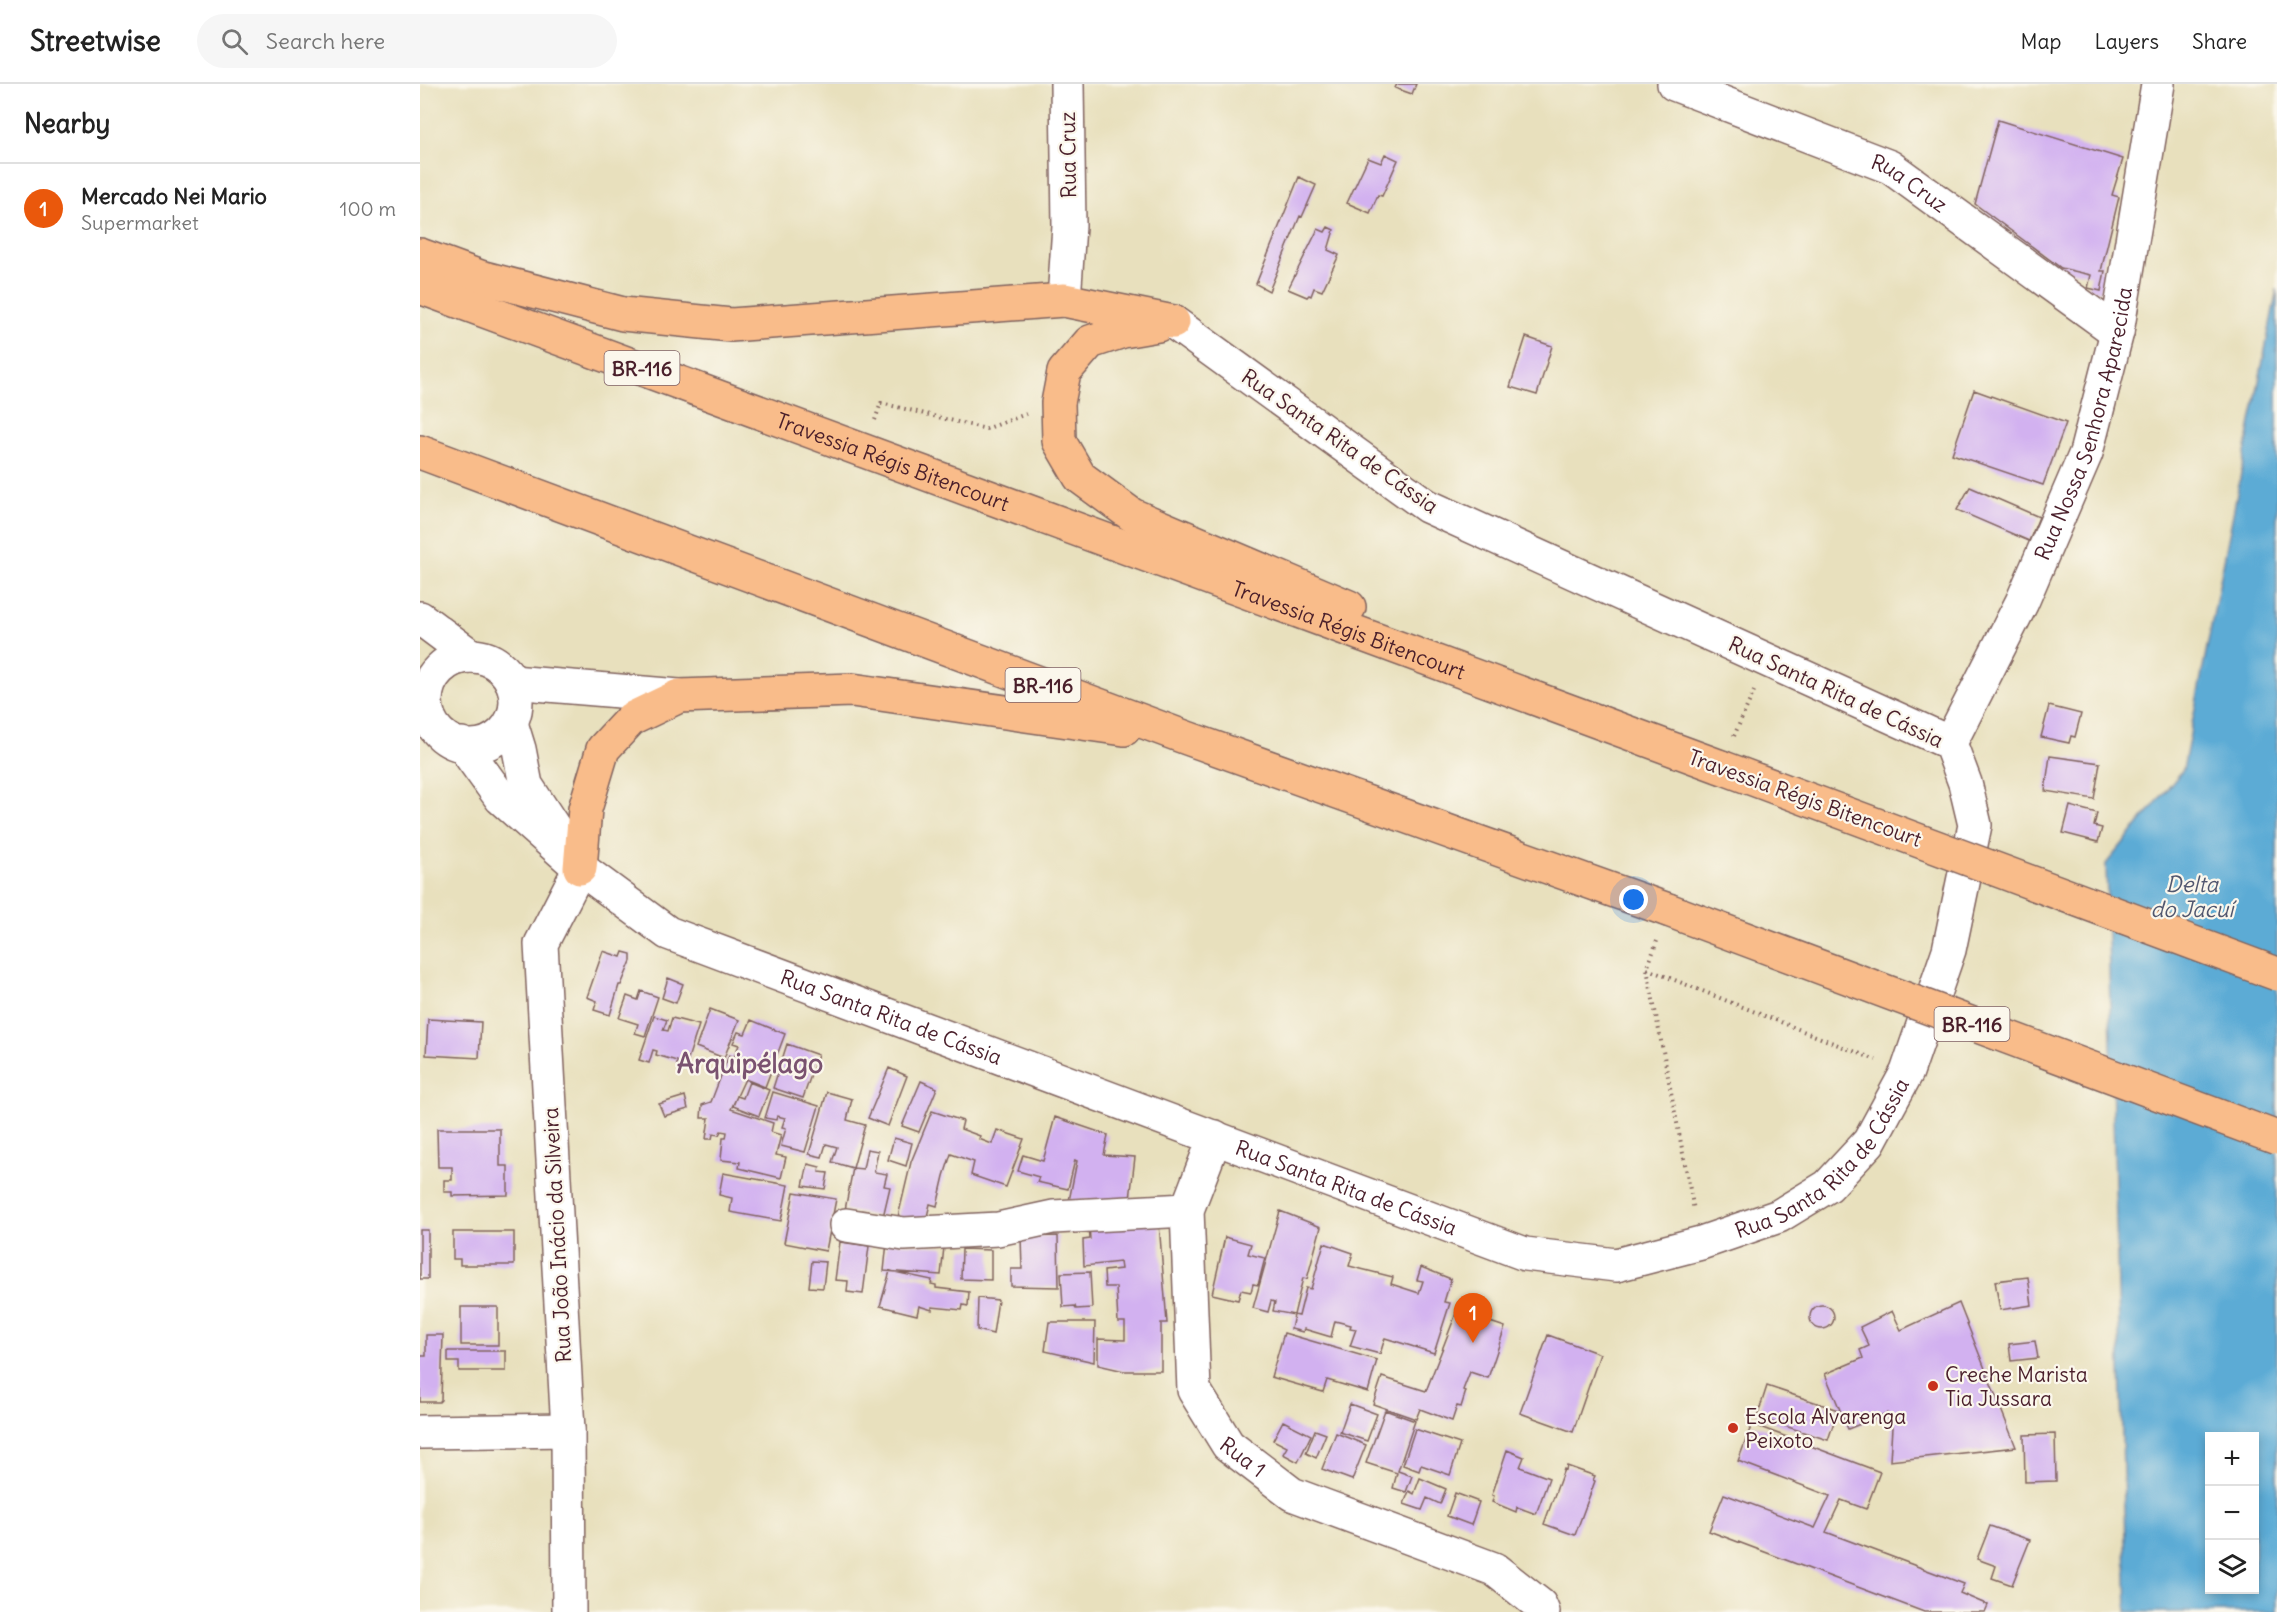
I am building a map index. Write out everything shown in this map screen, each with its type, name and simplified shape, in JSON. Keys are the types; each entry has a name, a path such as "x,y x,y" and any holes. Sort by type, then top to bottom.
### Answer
{"highway":[{"path":"420,255 480,277 623,314 731,325 1064,300 1173,322"},
{"name":"Travessia Régis Bitencourt","path":"420,287 2277,974"},
{"path":"1173,322 1123,331 1090,342 1064,372 1058,403 1059,441 1080,477 1132,515 1382,621 1477,677"},
{"name":"BR-116","path":"420,452 1187,738 1668,910 2277,1138"},
{"path":"580,868 585,809 603,749 631,719 679,696 852,690 1187,738"}],"street":[{"name":"Rua Cruz","path":"1064,300 1069,226 1067,84"},
{"name":"Rua Cruz","path":"1674,84 1890,167 2117,332"},
{"name":"Rua Nossa Senhora Aparecida","path":"1950,743 2022,602 2086,453 2117,332 2158,84"},
{"name":"Rua Santa Rita de Cássia","path":"462,744 501,798 580,868 668,933 1525,1254 1616,1265 1701,1243 1779,1216 1828,1186 1869,1142 1907,1072 1949,950 1975,825 1965,783 1950,743 1427,506 1173,322"},
{"path":"420,618 471,656"},
{"path":"484,657 496,663 506,672 512,682 516,695 516,710 511,723 502,734 489,742 476,746 448,740 437,730 430,718 424,686 443,666 456,658 484,657"},
{"path":"512,682 679,696"},
{"path":"511,723 526,785 580,868"},
{"name":"Rua João Inácio da Silveira","path":"569,1612 568,1431 541,944 580,868"},
{"name":"Rua 1","path":"1215,1137 1187,1210 1194,1390 1228,1445 1292,1494 1494,1569 1540,1605 1543,1612"},
{"path":"846,1225 904,1234 998,1229 1053,1217 1187,1210"},
{"path":"420,1432 568,1431"}],"path":[{"path":"864,450 881,403 986,429 1058,403"},
{"path":"1721,767 1767,660"},
{"path":"1668,910 1647,969 1701,1243"},
{"path":"1647,969 1907,1072"}],"water":[{"name":"Delta do Jacuí","path":"2277,289 2277,1612 2127,1612 2106,864 2183,770"}],"building":[{"path":"1397,84 1416,84 1412,94 1395,88"},
{"path":"1998,120 2123,159 2112,195 2119,197 2101,271 2105,271 2101,291 2088,288 2091,275 2061,268 1975,204"},
{"path":"1385,154 1398,160 1382,196 1378,195 1370,213 1347,203 1368,158 1381,163"},
{"path":"1299,177 1316,185 1302,217 1300,216 1269,291 1256,284"},
{"path":"1328,227 1334,230 1328,250 1339,255 1322,291 1314,288 1311,296 1307,297 1288,289 1318,229 1325,232"},
{"path":"1526,337 1552,346 1537,395 1510,387"},
{"path":"1974,390 2066,423 2043,485 1952,454"},
{"path":"1970,487 2039,517 2029,541 1957,510"},
{"path":"2049,706 2081,714 2075,737 2071,736 2069,743 2041,737"},
{"path":"2050,756 2100,763 2094,799 2045,791"},
{"path":"2070,806 2097,813 2094,826 2102,828 2098,842 2063,833"},
{"path":"603,951 621,957 623,952 631,954 631,961 619,985 610,1015 594,1010 597,1001 587,997"},
{"path":"668,978 683,984 676,1003 662,998"},
{"path":"641,991 658,997 645,1036 635,1033 638,1024 619,1018 627,996 638,1000"},
{"path":"710,1009 739,1020 724,1058 696,1047"},
{"path":"654,1016 667,1020 663,1030 668,1031 672,1018 699,1025 685,1068 677,1065 677,1061 656,1055 657,1051 653,1050 649,1063 639,1060"},
{"path":"428,1019 481,1022 479,1058 426,1055"},
{"path":"751,1020 785,1034 765,1087 745,1079 731,1109 773,1123 771,1132 781,1135 776,1155 786,1157 781,1178 739,1168 740,1162 721,1160 723,1138 726,1138 727,1132 721,1131 719,1135 713,1134 712,1139 706,1139 709,1118 701,1118 702,1105 711,1102 729,1055 734,1057 739,1045 733,1043 738,1032 745,1034"},
{"path":"787,1044 818,1055 803,1098 773,1088"},
{"path":"889,1068 907,1076 888,1126 868,1118"},
{"path":"921,1081 937,1088 919,1132 902,1126"},
{"path":"749,1082 769,1090 759,1116 733,1106 737,1096 743,1098"},
{"path":"773,1092 819,1106 805,1152 781,1146 786,1128 782,1127 785,1118 777,1116 776,1120 765,1118"},
{"path":"827,1092 852,1099 847,1120 865,1125 853,1168 832,1162 837,1147 826,1144 822,1157 809,1154"},
{"path":"685,1096 688,1109 664,1116 659,1104"},
{"path":"932,1111 963,1121 961,1129 980,1136 979,1139 992,1144 997,1130 1024,1139 1006,1187 971,1175 974,1162 951,1154 937,1206 930,1204 925,1225 897,1221 911,1162"},
{"path":"1055,1117 1108,1135 1104,1155 1135,1157 1130,1199 1069,1201 1077,1161 1075,1160 1068,1189 1037,1182 1039,1177 1018,1171 1023,1155 1043,1161"},
{"path":"437,1129 500,1129 500,1166 508,1166 508,1195 452,1196 452,1192 444,1192 444,1180 452,1180 452,1167 438,1167"},
{"path":"894,1138 912,1143 906,1166 888,1160"},
{"path":"867,1149 878,1151 874,1172 887,1174 884,1186 890,1187 883,1217 845,1210 853,1168 863,1169"},
{"path":"808,1164 820,1167 819,1172 828,1173 825,1189 803,1186"},
{"path":"723,1173 788,1185 781,1221 730,1212 732,1198 719,1195"},
{"path":"794,1192 836,1199 826,1251 784,1243"},
{"path":"1158,1211 1167,1323 1161,1323 1161,1371 1124,1371 1098,1365 1098,1339 1125,1340 1125,1322 1118,1322 1116,1287 1105,1287 1104,1271 1121,1269 1120,1262 1084,1266 1083,1240 1090,1239 1089,1223"},
{"path":"1280,1211 1321,1227 1307,1279 1303,1278 1294,1315 1273,1311 1275,1302 1271,1301 1268,1312 1253,1308"},
{"path":"420,1230 428,1230 428,1279 420,1279"},
{"path":"453,1232 514,1232 514,1265 460,1265 460,1259 453,1259"},
{"path":"1058,1236 1059,1287 1011,1286 1011,1269 1022,1269 1021,1237"},
{"path":"1225,1237 1251,1244 1248,1254 1265,1258 1258,1285 1253,1284 1251,1292 1241,1290 1238,1300 1212,1294"},
{"path":"840,1242 869,1246 863,1294 847,1292 848,1281 835,1280"},
{"path":"887,1242 944,1247 941,1275 884,1271"},
{"path":"1324,1243 1353,1253 1349,1266 1393,1277 1391,1284 1419,1293 1423,1281 1417,1280 1421,1267 1451,1279 1444,1302 1450,1303 1434,1353 1385,1338 1380,1354 1350,1346 1356,1329 1350,1328 1351,1325 1335,1321 1331,1337 1304,1329 1303,1332 1291,1329 1294,1315 1299,1316 1306,1288 1311,1289"},
{"path":"962,1249 991,1250 991,1280 961,1279"},
{"path":"812,1261 826,1262 823,1288 809,1287"},
{"path":"890,1271 932,1280 931,1284 936,1285 936,1288 969,1292 968,1306 963,1305 962,1310 932,1307 932,1310 919,1306 917,1315 880,1306"},
{"path":"1090,1272 1092,1308 1063,1307 1061,1273"},
{"path":"2028,1277 2032,1305 2000,1310 1995,1281"},
{"path":"978,1298 998,1300 993,1334 977,1330"},
{"name":"Creche Marista Tia Jussara","path":"1959,1303 2016,1447 1890,1461 1892,1427 1887,1413 1848,1429 1825,1374 1863,1358 1860,1350 1869,1346 1860,1327 1892,1311 1901,1330"},
{"path":"1822,1305 1831,1308 1834,1317 1831,1326 1822,1329 1813,1326 1810,1317 1813,1308"},
{"path":"461,1307 498,1307 498,1345 461,1345"},
{"path":"1457,1311 1505,1327 1488,1378 1470,1372 1463,1390 1466,1391 1461,1407 1457,1406 1452,1421 1420,1409 1416,1419 1373,1404 1382,1377 1426,1391"},
{"path":"1049,1322 1095,1322 1094,1362 1045,1351"},
{"path":"1284,1333 1377,1360 1368,1392 1327,1380 1323,1392 1271,1377"},
{"path":"426,1335 443,1335 441,1400 439,1402 420,1402 420,1356 426,1356"},
{"path":"1548,1335 1600,1354 1573,1432 1520,1413"},
{"path":"2035,1341 2038,1358 2011,1361 2009,1344"},
{"path":"448,1351 506,1351 506,1371 459,1371 459,1362 448,1362"},
{"path":"1767,1386 1838,1410 1828,1440 1757,1417"},
{"path":"1350,1404 1377,1414 1367,1441 1340,1432"},
{"path":"1385,1410 1415,1421 1398,1471 1412,1476 1406,1492 1393,1488 1397,1473 1366,1463"},
{"path":"1283,1421 1311,1435 1298,1462 1283,1454 1287,1447 1273,1440"},
{"path":"1752,1424 1880,1472 1866,1509 1841,1500 1826,1532 1964,1584 1960,1593 1988,1605 1985,1612 1924,1612 1709,1531 1724,1494 1815,1528 1830,1496 1738,1461"},
{"path":"1415,1429 1460,1444 1450,1475 1421,1465 1419,1471 1403,1465"},
{"path":"1315,1430 1326,1434 1316,1458 1306,1453"},
{"path":"1336,1433 1366,1445 1352,1480 1322,1469"},
{"path":"2055,1434 2056,1481 2025,1482 2024,1435"},
{"path":"1507,1450 1524,1457 1520,1467 1549,1478 1536,1514 1517,1507 1516,1512 1492,1502 1494,1496 1492,1495"},
{"path":"1567,1466 1595,1476 1575,1535 1544,1524"},
{"path":"1420,1478 1446,1489 1440,1504 1427,1498 1422,1510 1404,1504 1409,1491 1414,1494"},
{"path":"1455,1493 1479,1502 1471,1525 1447,1516"},
{"path":"1990,1526 2030,1540 2012,1585 1992,1578 1996,1566 1977,1559"}],"place":[{"name":"Mercado Nei Mario","path":"1473,1343"},
{"name":"Creche Marista Tia Jussara","path":"1933,1386"},
{"name":"Escola Alvarenga Peixoto","path":"1733,1428"}],"district":[{"name":"Arquipélago","path":"750,1063"}]}
